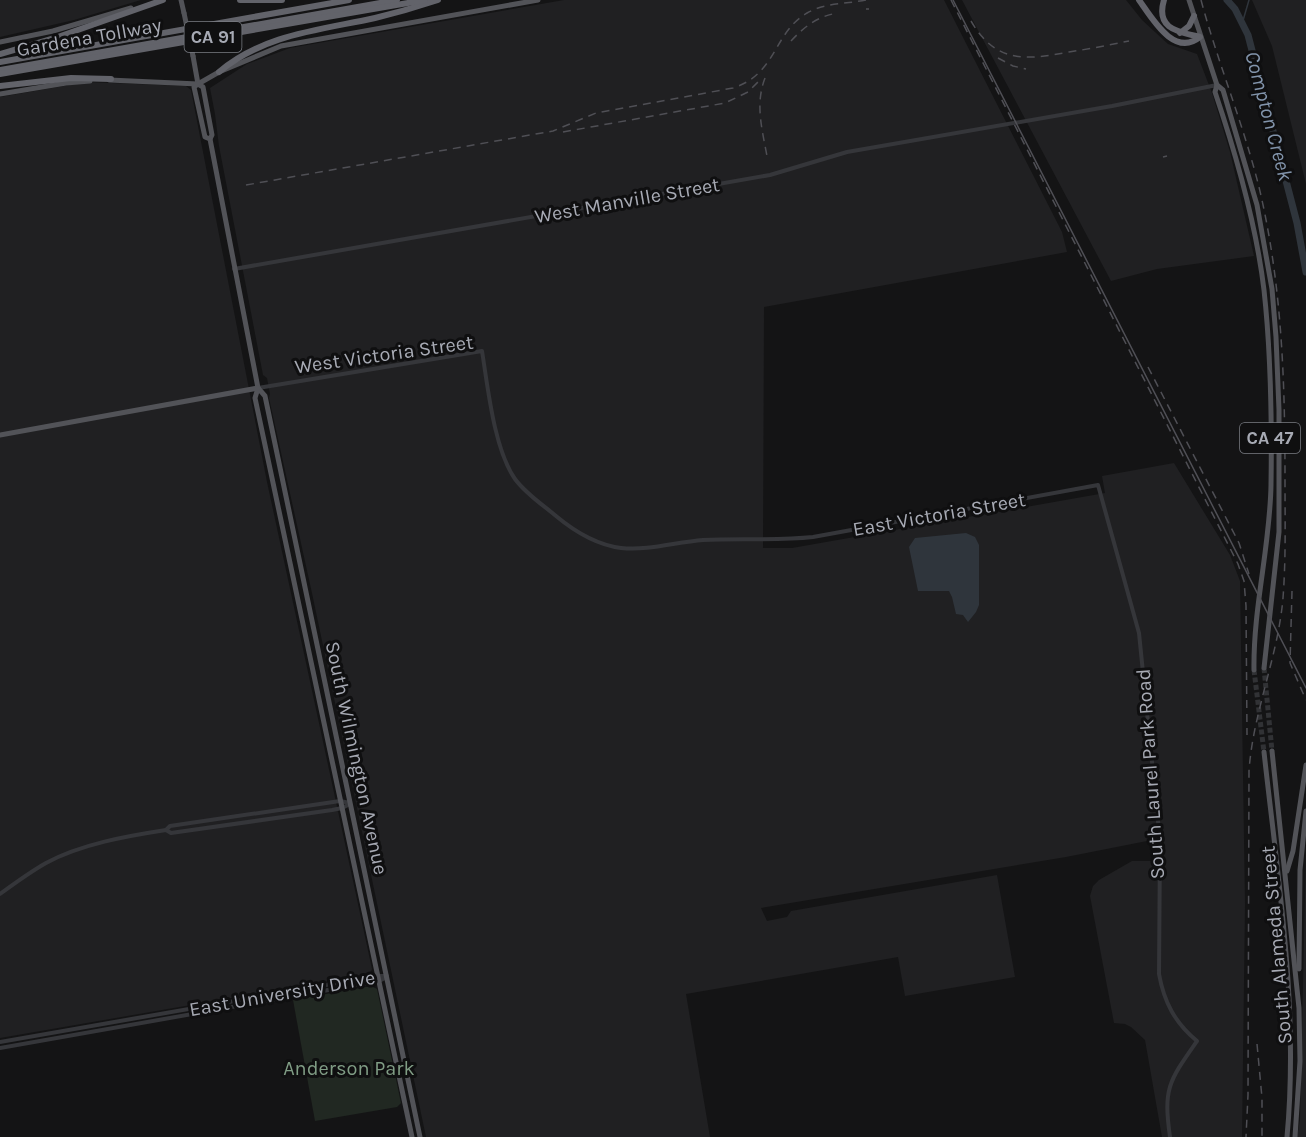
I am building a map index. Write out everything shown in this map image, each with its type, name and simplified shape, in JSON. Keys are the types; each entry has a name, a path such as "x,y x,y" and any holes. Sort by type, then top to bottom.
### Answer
{"highway":[{"path":"0,54 55,38 163,0"},
{"path":"240,0 282,0"},
{"name":"CA 91","path":"0,66 350,0"},
{"name":"Gardena Tollway","path":"0,66 373,0"},
{"name":"Gardena Tollway","path":"0,66 397,0"},
{"name":"CA 91","path":"0,74 425,0"},
{"path":"219,72 242,54 280,38 374,18 438,0"},
{"path":"1139,0 1170,38 1186,42 1200,37"},
{"path":"1164,0 1163,14 1168,25 1179,33 1200,37"},
{"path":"1179,33 1188,26 1194,16"},
{"path":"0,86 71,78 111,79"}],"main road":[{"path":"0,42 53,31 163,0"},
{"name":"South Wilmington Avenue","path":"181,0 198,84 194,87 205,136 210,140 258,388 255,398 412,1137"},
{"path":"0,94 66,83 111,79 198,84 261,53 289,44 538,0"},
{"path":"1190,0 1200,37"},
{"name":"CA 47","path":"1200,37 1217,85 1223,90 1257,205 1272,289 1279,410 1279,532 1263,668"},
{"name":"CA 47","path":"1217,85 1215,92 1249,207 1258,255 1268,338 1271,486 1268,529 1255,627 1254,670"},
{"path":"1269,373 1277,373"},
{"name":"South Wilmington Avenue","path":"258,388 265,396 420,1137"},
{"name":"West Victoria Street","path":"0,435 258,388"},
{"name":"South Alameda Street","path":"1272,751 1298,986 1300,1036 1295,1137"},
{"name":"South Alameda Street","path":"1264,752 1290,985 1292,1061 1287,1137"},
{"path":"1280,889 1293,851 1306,765"},
{"path":"1298,986 1300,870 1306,811"},
{"path":"1297,819 1305,829"},
{"path":"1300,870 1306,844"}],"street":[{"name":"West Manville Street","path":"234,269 770,175 847,152 1018,123 1217,85"},
{"name":"West Victoria Street","path":"258,388 482,351 491,405 504,457 516,480 562,521 590,538 622,548 645,548 707,540 765,540"},
{"name":"East Victoria Street","path":"765,540 813,537 1098,485 1102,499"},
{"name":"South Laurel Park Road","path":"1102,499 1139,633 1160,841 1159,974 1162,992 1178,1023 1197,1041 1180,1066 1169,1088 1166,1105 1170,1137"},
{"path":"0,894 47,862 87,847 166,830 170,826 340,801 351,803"},
{"path":"166,830 171,833 342,808 351,803"},
{"name":"East University Drive","path":"0,1048 388,976"},
{"name":"East University Drive","path":"0,1042 143,1020"}],"shaded area":[{"path":"0,0 141,0 74,20 0,37"},
{"path":"564,0 944,0 1062,232 1067,252 764,307 763,548 792,548 1105,493 1102,476 1174,463 1230,555 1240,581 1245,904 1242,1137 1162,1137 1145,1040 1131,1027 1114,1023 1090,896 1093,886 1099,880 1132,861 1154,861 1155,847 1152,840 1066,857 761,908 767,921 787,917 791,911 997,875 1015,977 905,996 898,957 686,994 710,1137 426,1137 269,398 267,378 263,375 210,88 247,64 290,48"},
{"path":"962,0 1126,0 1142,20 1168,44 1197,54 1230,152 1254,256 1157,269 1111,281"},
{"path":"1252,0 1306,0 1306,184 1272,46"},
{"path":"87,82 186,86 191,90 267,482 372,969 370,974 0,1038 0,97"},
{"path":"966,533 975,537 979,545 979,605 968,622 963,615 956,614 949,591 918,591 909,547 915,538"},
{"path":"1306,850 1306,1137 1297,1137 1300,1120"}],"green space":[{"name":"Anderson Park","path":"371,986 377,989 401,1103 397,1107 315,1121 293,1000"}],"waterway":[{"name":"Compton Creek","path":"1227,0 1235,9 1248,35 1297,223 1306,272"},
{"path":"1242,24 1249,0"}],"tunnel":[{"path":"1264,668 1272,751"},
{"path":"1254,670 1264,752"}],"tram line":[{"path":"953,0 1306,688"}],"railway":[{"path":"246,185 553,131 596,113 733,88 747,82 758,73 787,31 807,13 828,6 866,0"},
{"path":"951,0 1238,564 1244,581 1246,606 1247,735"},
{"path":"1201,0 1259,187 1273,260 1283,369 1285,443 1283,598 1276,642 1255,727 1249,771 1246,1137"},
{"path":"791,41 812,22 838,13"},
{"path":"971,21 991,45 1013,56 1039,57 1129,41"},
{"path":"998,58 1013,66 1026,69"},
{"path":"563,132 725,103 748,92 762,78"},
{"path":"765,78 760,107 767,156"},
{"path":"1163,157 1167,156"},
{"path":"1148,367 1239,543 1249,574"},
{"path":"1292,591 1290,663 1306,700"},
{"path":"1257,1044 1262,1098 1262,1137"}]}
